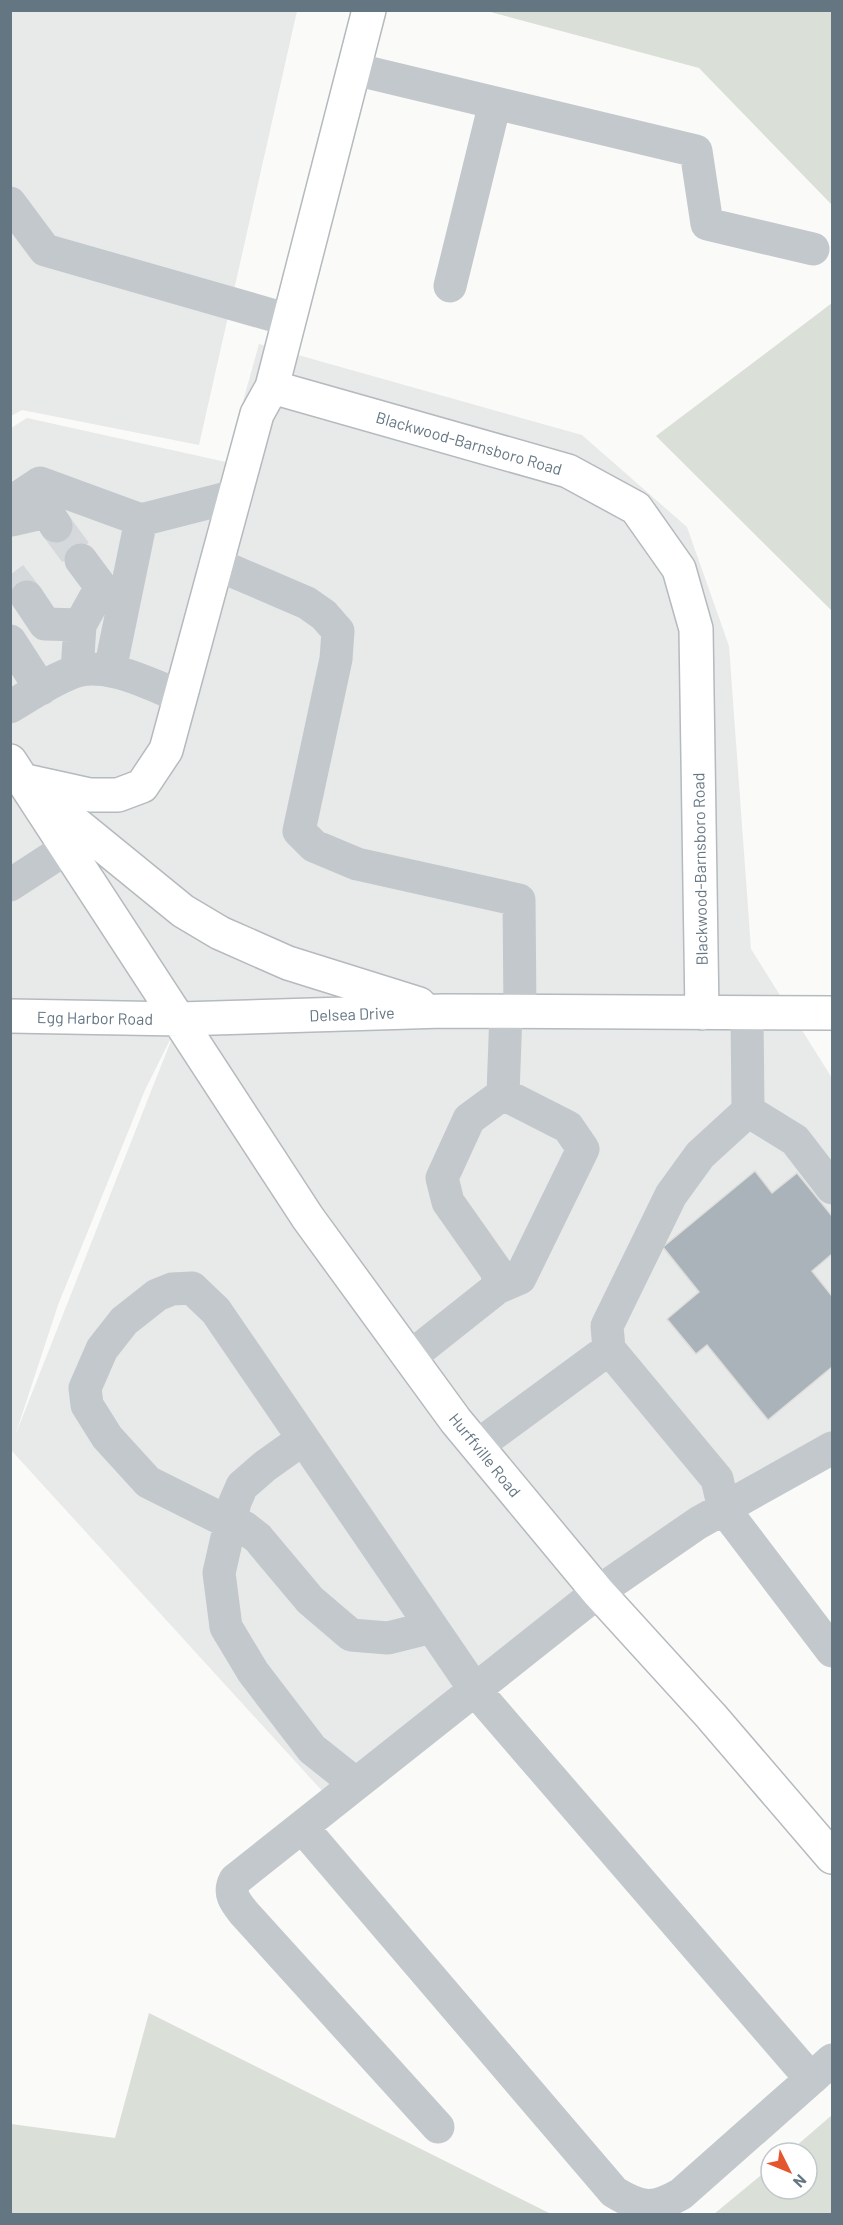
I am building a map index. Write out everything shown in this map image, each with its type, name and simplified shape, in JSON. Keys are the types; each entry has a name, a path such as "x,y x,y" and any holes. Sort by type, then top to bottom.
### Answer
{"main road":[{"path":"16,771 90,795 118,795 142,786 166,750 257,414 272,387 369,10"},
{"name":"Blackwood-Barnsboro Road","path":"272,387 568,471 636,508 679,569 696,629 702,1013"},
{"path":"16,771 180,1019"},
{"path":"16,771 183,911 220,933 288,963 443,1011"},
{"name":"Delsea Drive","path":"180,1019 443,1011 832,1013"},
{"name":"Egg Harbor Road","path":"10,1016 180,1019"},
{"name":"Hurffville Road","path":"180,1019 308,1218 477,1446 598,1592 711,1716 832,1857"}],"lane":[{"path":"354,69 696,151 700,191 707,224 813,249"},
{"path":"450,286 495,103"},
{"path":"10,203 45,250 289,321"},
{"path":"11,516 40,483 141,520 235,496"},
{"path":"11,516 47,512 57,526"},
{"path":"110,670 141,520"},
{"path":"78,671 80,625 100,587 81,560"},
{"path":"216,564 307,603 324,615 338,631 336,659 298,831 314,846 357,864 519,900 513,1012 502,1094 469,1119 442,1178 448,1202 498,1273 497,1288"},
{"path":"27,597 45,624 80,625"},
{"path":"10,641 41,689"},
{"path":"10,707 78,671 110,670 180,696"},
{"path":"10,885 67,848"},
{"path":"747,1013 748,1111 700,1155 671,1195 607,1326 609,1350 717,1479 724,1509 832,1651"},
{"path":"410,1358 497,1288 520,1278 583,1149 568,1127 502,1094"},
{"path":"748,1111 795,1140 832,1188"},
{"path":"302,1827 614,2192 631,2203 646,2207 664,2204 681,2194 822,2069 475,1690 432,1627 303,1439 216,1311 192,1288 172,1289 157,1295 124,1321 102,1349 85,1388 87,1405 107,1437 148,1482 230,1523 243,1527 258,1538 310,1600 351,1635 388,1638 432,1627"},
{"path":"477,1446 609,1350"},
{"path":"303,1439 265,1466 242,1486 230,1523 219,1573 226,1627 253,1672 312,1749 356,1784"},
{"path":"438,2127 233,1899 231,1887 235,1880 598,1592 698,1523 832,1448"}],"shaded area":[{"path":"11,11 297,11 199,445 22,410 11,416"},
{"path":"487,11 832,11 832,205 699,68"},
{"path":"832,303 832,611 656,436"},
{"path":"259,344 582,435 687,527 729,646 751,949 832,1078 832,1436 324,1793 11,1450 11,428 27,418 226,462","holes":["176,1028 15,1436 58,1305 145,1090"]},
{"path":"149,2013 551,2214 11,2214 11,2124 115,2138"},
{"path":"832,2115 832,2214 714,2214 759,2177 759,2201 819,2201 819,2141 802,2141"}],"building":[{"path":"755,1171 772,1193 797,1173 832,1216 832,1254 812,1271 832,1296 832,1367 768,1420 707,1345 696,1354 667,1319 699,1292 663,1247"}],"tunnel":[{"path":"56,526 81,560"},
{"path":"10,575 27,597"}]}
